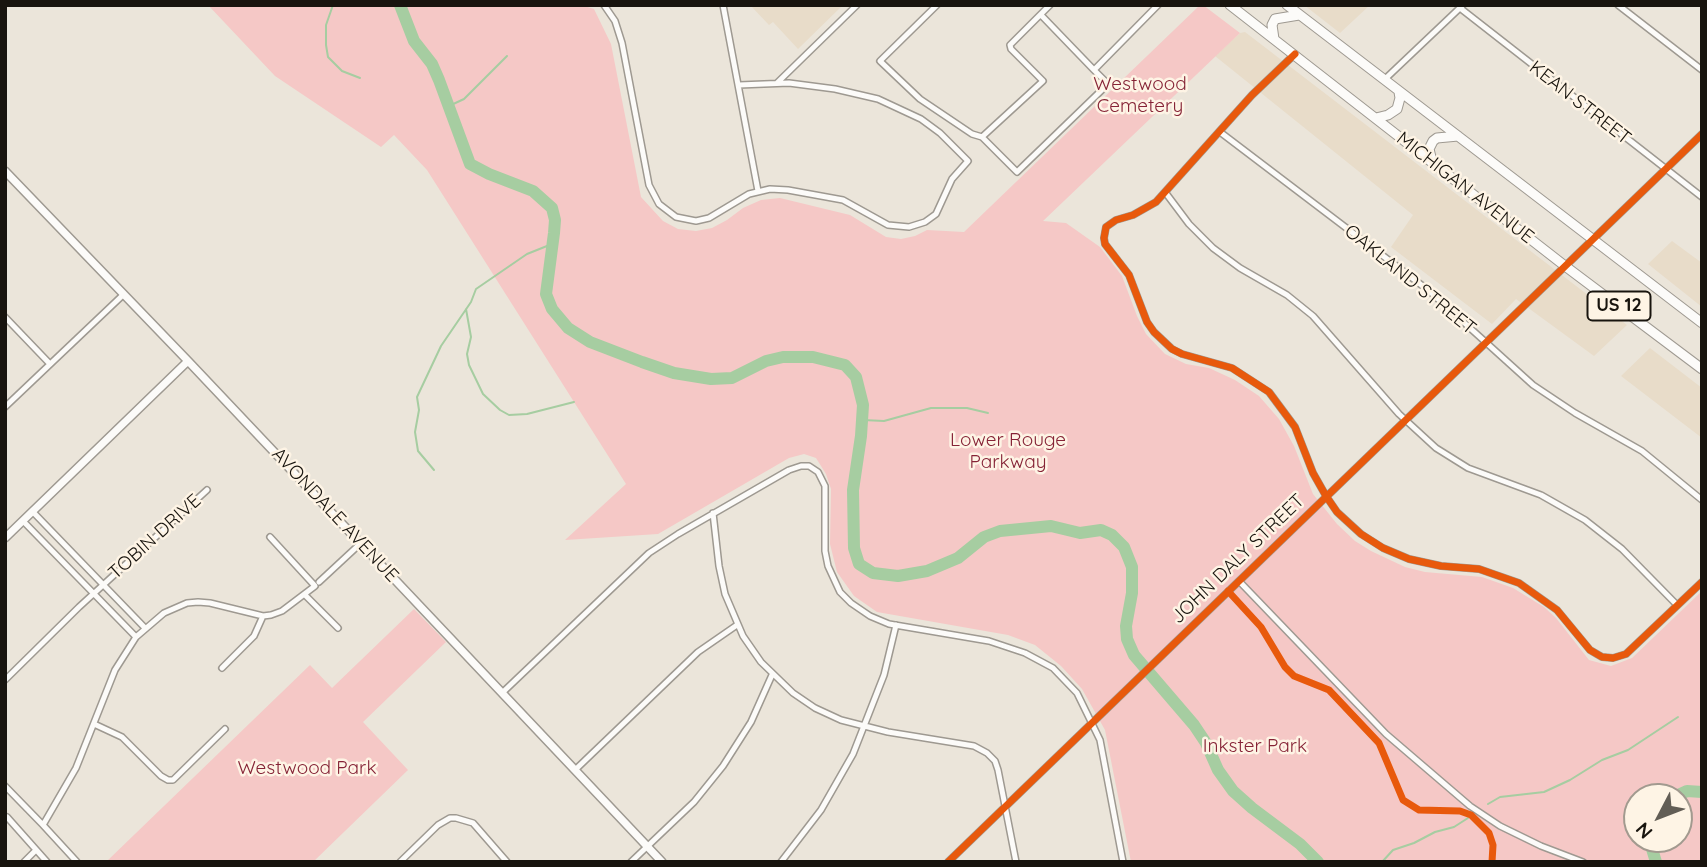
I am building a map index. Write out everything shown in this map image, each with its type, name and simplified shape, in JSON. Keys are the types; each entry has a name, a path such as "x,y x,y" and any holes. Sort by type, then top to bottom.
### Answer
{"main road":[{"name":"MICHIGAN AVENUE","path":"1231,5 1565,266 1702,369"},
{"name":"MICHIGAN AVENUE","path":"1287,5 1702,323"},
{"path":"1274,39 1272,25 1275,19 1299,15"},
{"path":"1377,118 1397,109 1399,92"},
{"path":"1433,163 1429,149 1433,141 1437,138 1458,136"}],"street":[{"path":"604,5 620,33 649,185 659,204 676,217 702,220 717,215 741,198 758,191 788,190 829,197 857,206 888,225 909,227 925,222 936,214 952,179 968,161 931,125 891,104 835,89 777,83 738,85"},
{"path":"723,5 758,191"},
{"path":"777,83 857,5"},
{"path":"937,5 880,61 919,99 972,134 982,136 1017,172 1108,84 1041,15"},
{"path":"982,136 1043,81 1010,45 1050,5"},
{"path":"1094,70 1158,5"},
{"path":"1618,5 1702,70"},
{"path":"1384,80 1461,7"},
{"name":"KEAN STREET","path":"1461,7 1664,170 1702,197"},
{"path":"1295,54 1252,95 1165,192 1144,210 1115,220 1105,230 1105,244 1129,275 1147,322 1154,332 1172,349 1232,368 1269,392 1295,427 1326,496 1353,527 1392,553 1427,564 1490,572 1528,588 1557,610 1590,650 1602,657 1613,658 1626,654 1702,582"},
{"name":"OAKLAND STREET","path":"1220,132 1428,290 1516,371 1547,395 1642,451 1702,500"},
{"name":"JOHN DALY STREET","path":"948,862 1702,134"},
{"name":"AVONDALE AVENUE","path":"5,171 662,862"},
{"path":"1165,192 1213,248 1240,268 1287,295 1314,316 1406,420 1436,448 1478,473 1541,495 1586,520 1622,549 1677,606"},
{"path":"5,407 124,294"},
{"path":"5,317 50,364"},
{"path":"5,538 188,361"},
{"path":"502,693 636,564 713,513 795,467 805,466 814,469 825,483 825,551 828,566 845,598 859,610 870,617 896,625 989,641 1037,658 1053,668 1069,684 1082,701 1103,751 1123,862"},
{"name":"TOBIN DRIVE","path":"5,680 94,593 207,490"},
{"name":"TOBIN DRIVE","path":"33,512 145,628"},
{"path":"713,513 721,578 737,625 751,649 772,675 793,693 841,720 983,750 992,757 997,766 1016,862"},
{"name":"TOBIN DRIVE","path":"23,521 136,637"},
{"path":"43,825 76,768 115,670 145,628 164,613 187,603 210,603 263,616 282,611 315,586 270,537"},
{"path":"320,582 361,543"},
{"path":"1239,581 1386,734 1470,806 1500,826 1583,862"},
{"path":"305,595 338,628"},
{"path":"222,668 254,636 263,616"},
{"path":"575,770 698,652 737,625"},
{"path":"781,862 826,801 853,754 884,676 896,625"},
{"path":"631,862 694,802 723,766 751,722 772,675"},
{"path":"94,724 122,737 168,780 173,780 225,729"},
{"path":"5,786 77,862"},
{"path":"7,817 47,862"},
{"path":"400,862 438,825 450,818 473,823 507,862"},
{"path":"24,862 36,850"}],"shaded area":[{"path":"750,5 843,5 798,49 773,22 769,25"},
{"path":"1304,5 1370,5 1340,33"},
{"path":"1245,32 1627,325 1594,356 1516,299 1492,324 1391,247 1413,215 1215,56 1240,33"},
{"path":"1672,241 1702,263 1702,307 1648,264"},
{"path":"1650,348 1702,388 1702,438 1621,376"}],"green space":[{"name":"Lower Rouge Parkway","path":"208,5 581,5 594,9 611,44 641,197 663,221 678,229 696,231 712,228 761,200 780,198 850,215 886,237 901,239 927,230 964,232 1203,5 1240,33 1043,221 1066,223 1100,247 1122,276 1146,334 1165,354 1186,364 1209,368 1235,380 1259,396 1279,419 1294,446 1313,494 1337,524 1355,541 1371,551 1405,567 1425,572 1482,577 1513,588 1544,607 1556,618 1589,660 1611,666 1632,658 1702,591 1702,862 1131,862 1105,730 1082,689 1061,666 1035,645 1008,635 877,612 854,596 837,572 830,544 831,489 816,458 804,454 789,458 658,534 565,540 626,484 427,170 394,135 381,147 275,76"},
{"name":"Westwood Park","path":"414,609 446,642 363,722 408,770 313,862 106,862 310,665 332,688"}],"waterway":[{"path":"333,5 326,25 328,57 342,71 360,78"},
{"path":"400,5 414,41 432,64 470,164 533,191 552,208 555,220 546,294 552,309 568,328 590,342 642,362 674,373 711,379 732,378 766,361 783,357 813,357 845,365 856,377 863,405 853,490 854,548 859,564 873,573 898,576 927,571 958,558 984,537 1000,531 1051,526 1080,533 1101,530 1112,535 1124,547 1132,567 1132,593 1126,626 1127,639 1134,655 1194,725 1206,743 1218,770 1233,791 1300,844 1318,862"},
{"path":"449,106 464,99 507,56"},
{"path":"434,470 418,451 415,432 419,410 417,397 441,346 471,302 476,289 527,254 552,244"},
{"path":"466,309 471,337 467,354 469,365 483,394 500,410 509,415 527,414 574,402"},
{"path":"863,420 884,421 931,408 967,408 988,413"},
{"path":"1488,804 1500,797 1544,792 1602,760 1628,750 1678,717"},
{"path":"1693,791 1702,792"},
{"path":"1382,862 1393,850 1454,827 1468,818"},
{"path":"1653,853 1656,862"}],"cycle path":[{"path":"1295,54 1252,95 1156,202 1106,227 1105,244 1129,275 1147,322 1154,332 1172,349 1232,368 1269,392 1295,427 1313,473 1326,496 1337,512 1361,534 1383,548 1409,559 1441,566 1479,569 1519,583 1557,610 1590,650 1602,657 1613,658 1626,654 1702,582"},
{"path":"948,862 1702,134"},
{"path":"1228,591 1261,627 1285,667 1294,676 1329,690 1379,743 1403,800 1419,810 1460,811 1471,815 1489,833 1493,845 1492,862"}],"park label":[{"name":"Westwood Cemetery","path":"1140,95"},
{"name":"Inkster Park","path":"1255,746"}]}
